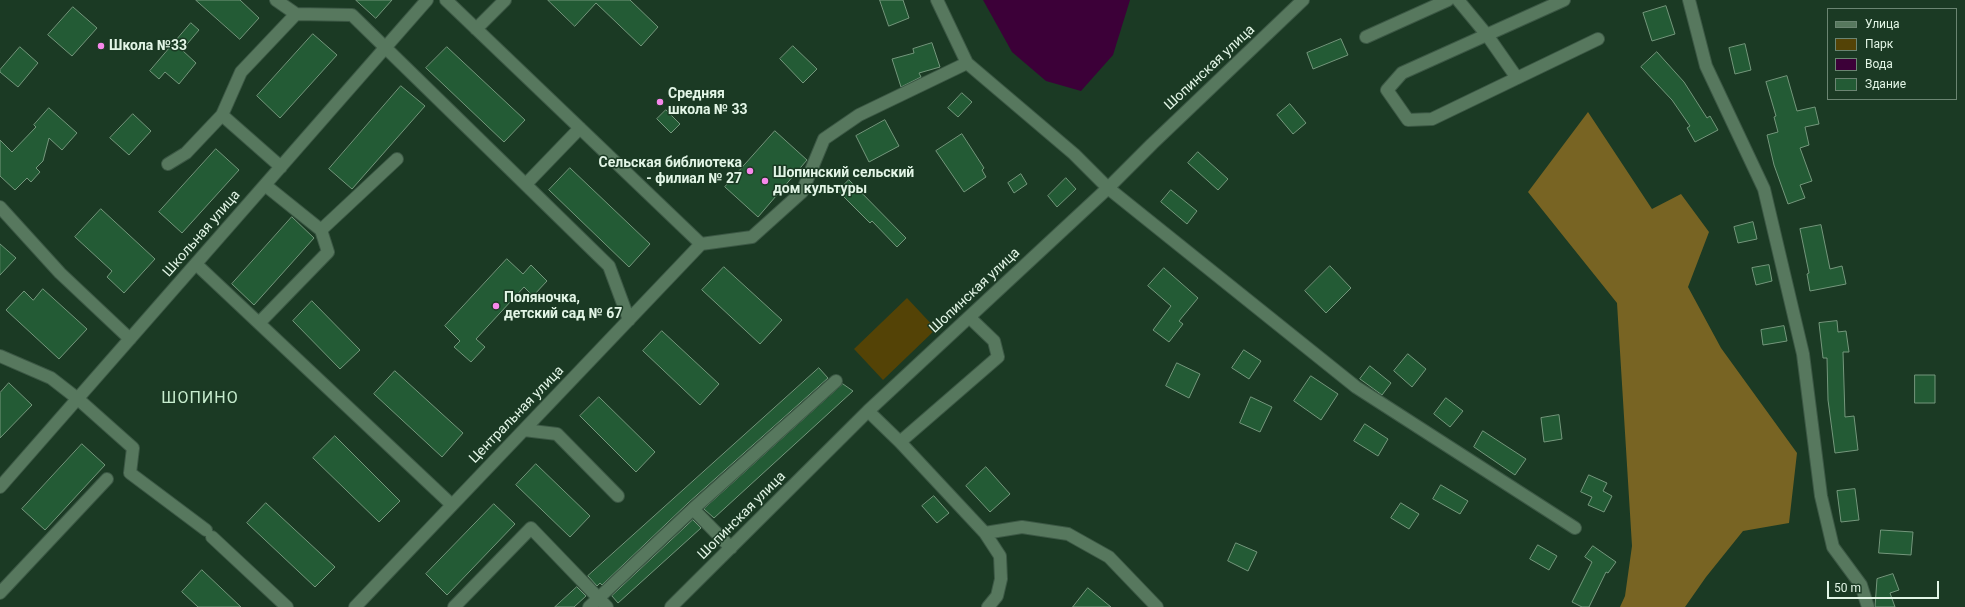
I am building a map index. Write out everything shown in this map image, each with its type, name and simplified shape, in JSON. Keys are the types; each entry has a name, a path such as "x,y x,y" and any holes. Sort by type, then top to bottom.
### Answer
{"street":[{"path":"276,0 296,14 352,15 387,47 609,266 629,320"},
{"name":"Школьная улица","path":"0,487 428,0"},
{"path":"446,0 701,244 752,237 802,192 824,139 859,115 967,63"},
{"path":"476,29 504,0"},
{"path":"937,0 937,3 967,63 1074,154 1108,188 1356,387 1575,528"},
{"name":"Шопинская улица","path":"670,607 732,548 868,411 1108,188 1303,0"},
{"path":"1366,37 1448,0"},
{"path":"1458,0 1487,35 1517,78"},
{"path":"1564,0 1402,73 1387,90 1408,120 1432,119 1598,39"},
{"path":"1689,0 1706,66 1764,189 1803,354 1821,496 1833,547 1861,585 1868,607"},
{"path":"168,164 186,152 222,115 241,72 296,14"},
{"path":"222,115 281,167"},
{"path":"526,184 580,128"},
{"path":"321,230 397,159"},
{"path":"259,323 328,252 321,230 265,185"},
{"path":"0,207 60,273 130,339"},
{"name":"Центральная улица","path":"355,607 701,244"},
{"path":"196,264 452,505"},
{"path":"900,442 998,357 994,342 969,317"},
{"path":"0,356 51,378 78,399 133,448 130,473 209,534 287,607"},
{"path":"589,607 694,509 836,381"},
{"path":"868,411 900,442 985,533 1000,556 1001,579 997,596 988,607"},
{"path":"524,430 557,434 618,496"},
{"path":"0,592 107,479"},
{"path":"694,509 732,548"},
{"path":"985,533 1022,527 1068,534 1109,557 1157,607"},
{"path":"454,607 531,528 607,607"}],"green space":[{"path":"907,298 936,329 883,380 854,349"}],"shaded area":[{"path":"1588,112 1652,209 1681,194 1709,232 1688,287 1721,348 1797,453 1789,523 1743,531 1706,577 1685,607 1620,607 1625,596 1632,546 1617,303 1528,192"}],"water":[{"path":"983,0 1130,0 1113,55 1081,91 1046,81 1012,52"}],"building":[{"path":"196,0 240,0 259,18 240,39"},
{"path":"356,0 392,0 376,18"},
{"path":"548,0 630,0 658,27 641,46 596,3 575,26"},
{"path":"880,0 903,0 909,18 889,26"},
{"path":"1666,6 1675,34 1652,41 1643,13"},
{"path":"73,7 97,28 72,56 48,35"},
{"path":"191,23 199,30 182,50 196,63 179,84 165,72 159,79 150,71"},
{"path":"313,34 337,55 280,118 257,96"},
{"path":"1341,39 1348,55 1313,69 1307,53"},
{"path":"932,43 940,67 919,73 921,77 901,87 892,59 914,53 913,49"},
{"path":"1745,44 1751,70 1735,74 1729,48"},
{"path":"793,46 817,69 803,83 780,59"},
{"path":"20,47 38,63 18,87 0,72 0,70"},
{"path":"447,47 525,120 504,142 426,68"},
{"path":"1657,52 1684,82 1707,118 1710,116 1718,130 1695,142 1687,128 1690,126 1672,100 1641,67"},
{"path":"1787,76 1797,111 1815,107 1819,124 1805,127 1809,145 1800,148 1812,181 1800,185 1805,198 1788,204 1774,165 1767,135 1778,132 1774,117 1776,116 1766,82"},
{"path":"401,86 425,106 352,189 329,169"},
{"path":"962,93 972,102 958,117 948,108"},
{"path":"1290,104 1306,123 1293,134 1277,115"},
{"path":"49,108 77,133 62,150 49,138 43,161 36,168 40,172 31,182 27,178 15,190 0,176 0,140 12,152 36,127 34,125"},
{"path":"666,110 680,124 671,133 657,119"},
{"path":"133,114 151,131 129,155 110,138"},
{"path":"885,120 899,146 869,162 856,136"},
{"path":"775,131 807,160 758,217 725,187"},
{"path":"962,134 984,168 982,170 986,177 964,192 936,151"},
{"path":"216,149 239,170 182,233 159,212"},
{"path":"1198,152 1228,179 1218,190 1188,163"},
{"path":"570,168 650,244 629,267 549,190"},
{"path":"1021,174 1027,184 1014,193 1008,183"},
{"path":"1066,178 1076,189 1057,207 1048,196"},
{"path":"849,180 906,238 897,247 872,221 870,223 838,191"},
{"path":"1171,190 1197,211 1187,224 1161,202"},
{"path":"101,209 155,259 124,293 107,277 112,271 75,237"},
{"path":"292,217 314,238 254,305 232,284"},
{"path":"1753,222 1757,239 1738,243 1734,227"},
{"path":"1821,225 1830,269 1842,266 1846,284 1810,291 1807,274 1809,273 1800,229"},
{"path":"0,244 16,258 0,275"},
{"path":"507,259 523,274 531,265 547,281 533,296 524,287 476,339 485,347 471,362 454,347 460,341 445,326"},
{"path":"1769,265 1772,281 1756,285 1752,268"},
{"path":"1330,266 1351,288 1326,313 1305,291"},
{"path":"724,267 782,320 760,344 702,290"},
{"path":"1164,268 1198,298 1179,321 1183,324 1169,342 1153,330 1171,306 1148,286"},
{"path":"43,289 87,329 59,359 6,310 24,291 33,300"},
{"path":"312,301 360,350 340,369 293,321"},
{"path":"1837,321 1838,332 1846,331 1849,352 1843,352 1845,417 1854,416 1858,450 1835,453 1828,400 1827,358 1823,358 1819,323"},
{"path":"1784,326 1787,341 1763,345 1761,330"},
{"path":"662,331 719,384 700,405 643,351"},
{"path":"1244,350 1261,361 1249,379 1232,368"},
{"path":"1408,354 1426,369 1412,387 1394,371"},
{"path":"1177,363 1200,374 1189,398 1166,386"},
{"path":"1370,366 1391,383 1382,395 1360,379"},
{"path":"819,368 828,378 688,503 602,585 600,583 597,586 588,576"},
{"path":"395,371 463,433 442,457 374,394"},
{"path":"1915,375 1935,375 1935,403 1915,403"},
{"path":"1311,376 1338,394 1321,420 1294,401"},
{"path":"9,383 32,405 0,438 0,393"},
{"path":"843,384 853,391 714,518 704,509"},
{"path":"599,397 655,452 636,472 580,416"},
{"path":"1251,397 1272,407 1260,432 1240,423"},
{"path":"1446,398 1463,411 1450,427 1434,414"},
{"path":"1559,415 1562,439 1544,442 1541,418"},
{"path":"1365,424 1388,439 1378,456 1354,441"},
{"path":"1483,431 1526,459 1515,475 1474,447"},
{"path":"335,436 400,501 379,522 313,458"},
{"path":"82,444 105,465 45,530 22,509"},
{"path":"536,464 590,516 570,537 516,485"},
{"path":"986,467 1010,494 990,512 966,486"},
{"path":"1589,475 1607,483 1603,491 1612,496 1604,512 1588,505 1592,497 1581,492"},
{"path":"1441,485 1468,501 1460,514 1433,499"},
{"path":"1855,489 1859,520 1841,522 1837,491"},
{"path":"934,496 949,513 937,523 922,506"},
{"path":"266,503 335,567 315,587 247,523"},
{"path":"1401,503 1419,514 1409,529 1391,518"},
{"path":"494,504 515,524 447,595 426,574"},
{"path":"693,520 701,528 618,603 612,596"},
{"path":"1881,530 1913,532 1911,555 1879,553"},
{"path":"1236,543 1257,552 1248,571 1228,561"},
{"path":"1538,545 1557,556 1549,570 1530,559"},
{"path":"1593,546 1616,562 1608,573 1606,572 1589,607 1582,607 1572,602 1592,562 1585,557"},
{"path":"202,570 241,607 198,607 182,592"},
{"path":"1893,574 1899,590 1890,593 1895,607 1875,607 1877,579"},
{"path":"577,587 586,596 574,607 555,607"},
{"path":"1088,588 1111,607 1073,607"}],"place":[{"name":"Школа №33","path":"101,46"},
{"name":"Средняя школа № 33","path":"660,102"},
{"name":"Сельская библиотека - филиал № 27","path":"750,171"},
{"name":"Шопинский сельский дом культуры","path":"765,181"},
{"name":"Поляночка, детский сад № 67","path":"496,306"}],"district":[{"name":"ШОПИНО","path":"200,399"}]}
